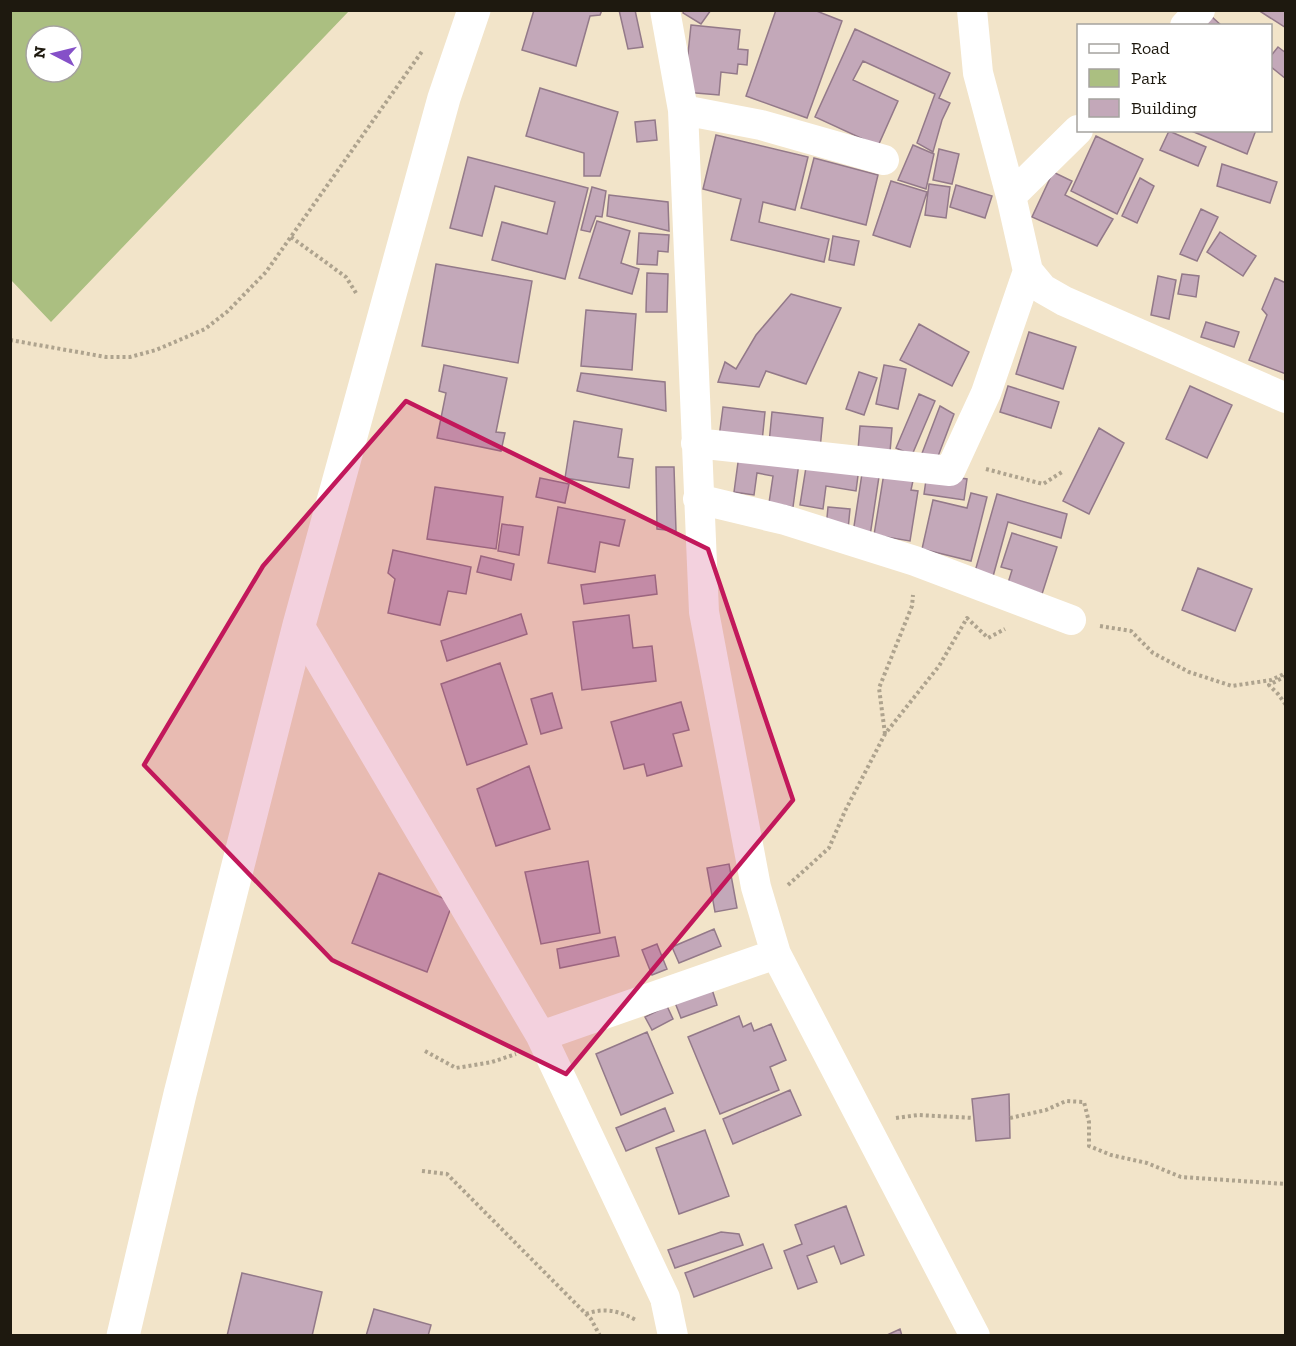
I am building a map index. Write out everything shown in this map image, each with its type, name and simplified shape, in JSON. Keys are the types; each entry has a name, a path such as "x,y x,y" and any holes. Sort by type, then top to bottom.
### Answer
{"main road":[{"path":"123,1335 180,1094 299,625 444,98 474,10"}],"street":[{"path":"665,10 683,110 704,612 756,887 776,954 975,1335"},
{"path":"972,10 978,73 1011,196 1028,271 1043,289 1064,301 1286,398"},
{"path":"1187,24 1200,10"},
{"path":"683,110 761,125 884,160"},
{"path":"1011,196 1077,131"},
{"path":"696,443 950,471 986,393 1028,271"},
{"path":"698,499 785,520 915,561 1071,620"},
{"path":"299,625 543,1041 664,1298 672,1331"},
{"path":"543,1041 776,954"}],"path":[{"path":"10,340 106,357 130,357 156,350 205,329 228,311 266,272 374,116 424,49"},
{"path":"291,237 346,277 358,297 383,319"},
{"path":"950,471 971,465 1043,484 1062,472"},
{"path":"885,734 879,688 912,606 915,561"},
{"path":"762,907 829,848 845,811 885,734 939,666 967,618 988,638 1009,627"},
{"path":"1071,620 1131,632 1153,653 1188,672 1232,686 1271,680 1286,674"},
{"path":"1286,674 1269,685 1286,705"},
{"path":"425,1051 456,1068 492,1062 543,1041"},
{"path":"1010,1118 1046,1110 1066,1101 1084,1102 1089,1122 1089,1146 1111,1155 1147,1163 1181,1177 1286,1184"},
{"path":"868,1131 893,1119 918,1115 974,1118"},
{"path":"422,1171 447,1174 586,1314 600,1335"},
{"path":"586,1314 600,1309 625,1314 643,1323 672,1331"}],"highlighted area":[{"path":"406,401 708,549 793,800 566,1074 332,960 144,765 263,566"}],"green space":[{"path":"11,10 349,10 349,11 51,322 11,280"}],"building":[{"path":"534,10 602,10 600,15 590,16 576,66 522,50"},
{"path":"619,10 635,10 643,47 628,49"},
{"path":"684,10 711,10 701,24 683,13"},
{"path":"776,10 814,10 842,21 807,118 746,96"},
{"path":"1258,10 1286,10 1286,28"},
{"path":"1211,16 1220,24 1205,24"},
{"path":"691,25 740,30 738,49 748,50 747,65 738,64 737,74 721,72 719,95 684,92"},
{"path":"855,29 950,73 939,98 950,103 942,120 933,152 917,143 935,94 863,61 853,80 898,101 878,146 815,117"},
{"path":"1278,47 1286,53 1286,79 1272,68 1272,54"},
{"path":"540,88 618,112 600,176 584,176 584,153 526,136"},
{"path":"655,120 657,140 637,142 635,122"},
{"path":"1169,132 1206,147 1198,166 1160,150"},
{"path":"1194,132 1255,132 1247,154"},
{"path":"716,135 808,157 795,210 763,202 759,222 829,239 824,262 731,240 741,199 703,189"},
{"path":"1096,136 1143,159 1117,214 1071,191"},
{"path":"913,145 934,154 926,189 898,180"},
{"path":"939,149 959,154 952,184 933,180"},
{"path":"468,157 588,188 565,279 492,260 502,222 547,234 555,202 495,186 482,236 450,228"},
{"path":"814,158 878,175 866,225 801,208"},
{"path":"1222,164 1277,182 1270,203 1217,186"},
{"path":"1053,172 1072,181 1065,195 1113,219 1097,246 1032,217"},
{"path":"1140,178 1154,186 1137,223 1122,216"},
{"path":"891,181 927,192 910,247 873,235"},
{"path":"929,184 950,187 946,218 925,215"},
{"path":"956,185 992,196 985,218 950,207"},
{"path":"592,187 606,191 602,217 596,216 590,232 581,230"},
{"path":"609,195 668,202 669,231 607,216"},
{"path":"1201,209 1218,217 1197,261 1180,254"},
{"path":"597,221 630,231 621,263 639,269 632,294 579,278"},
{"path":"1220,232 1256,256 1243,276 1207,252"},
{"path":"639,233 669,235 668,252 658,251 657,265 637,264"},
{"path":"833,236 859,241 854,265 829,260"},
{"path":"436,264 532,281 518,363 422,346"},
{"path":"647,273 668,274 667,312 646,312"},
{"path":"1182,274 1199,276 1196,297 1178,294"},
{"path":"1158,276 1176,280 1169,319 1151,315"},
{"path":"1275,278 1286,283 1286,374 1249,360 1267,315 1262,309"},
{"path":"791,294 841,308 806,384 766,371 759,387 718,382 725,362 736,369 756,335"},
{"path":"586,310 636,314 632,370 581,366"},
{"path":"1206,322 1239,332 1234,347 1201,337"},
{"path":"919,324 969,352 952,386 900,360"},
{"path":"1029,332 1076,347 1063,389 1016,374"},
{"path":"444,365 507,378 496,432 505,433 501,451 437,438 446,393 439,391"},
{"path":"884,365 906,369 898,409 876,404"},
{"path":"859,372 877,378 864,415 846,409"},
{"path":"581,373 665,382 666,411 577,391"},
{"path":"1008,386 1059,402 1051,428 1000,412"},
{"path":"1190,386 1232,405 1207,458 1166,439"},
{"path":"919,394 935,401 912,455 896,448"},
{"path":"940,406 954,414 937,459 921,456"},
{"path":"723,407 765,412 762,442 719,437"},
{"path":"772,412 823,418 820,449 769,443"},
{"path":"574,421 622,429 618,457 633,459 629,488 565,478"},
{"path":"860,426 892,428 890,452 858,450"},
{"path":"1099,428 1124,443 1089,514 1063,501"},
{"path":"739,455 799,463 793,507 769,503 773,476 757,473 754,495 734,492"},
{"path":"807,461 859,468 856,491 826,486 823,509 800,505"},
{"path":"656,467 674,467 676,531 657,529"},
{"path":"863,467 880,470 870,536 853,533"},
{"path":"884,473 914,476 911,490 918,491 910,541 874,535"},
{"path":"927,473 967,479 964,500 924,494"},
{"path":"540,478 569,484 565,503 536,497"},
{"path":"435,487 503,497 496,549 427,539"},
{"path":"971,493 987,497 971,561 922,549 933,500 967,508"},
{"path":"997,494 1067,514 1061,538 1008,522 992,580 974,575"},
{"path":"558,507 625,520 619,546 600,542 595,572 548,563"},
{"path":"828,507 850,509 848,530 826,528"},
{"path":"502,524 523,527 519,555 498,551"},
{"path":"1012,533 1057,547 1042,594 1008,583 1012,570 1001,567"},
{"path":"393,550 471,567 466,594 448,591 440,625 388,613 395,579 388,573"},
{"path":"481,556 514,564 511,580 477,572"},
{"path":"1198,568 1252,589 1235,631 1182,610"},
{"path":"655,575 657,594 584,604 581,585"},
{"path":"521,614 527,634 447,661 441,641"},
{"path":"629,615 633,648 652,646 656,681 582,690 573,622"},
{"path":"500,663 527,744 467,765 441,684"},
{"path":"552,693 562,728 541,734 531,699"},
{"path":"681,702 689,730 673,734 682,766 647,776 644,764 624,769 611,722"},
{"path":"529,766 550,829 496,846 477,789"},
{"path":"588,861 600,933 541,944 525,872"},
{"path":"729,864 737,908 715,912 707,868"},
{"path":"379,873 453,902 427,972 352,943"},
{"path":"714,929 721,946 679,963 672,947"},
{"path":"615,937 619,956 560,968 557,949"},
{"path":"657,944 667,969 652,975 642,950"},
{"path":"711,986 717,1005 681,1018 674,1000"},
{"path":"667,1006 673,1019 652,1030 645,1017"},
{"path":"739,1016 743,1027 751,1023 754,1031 771,1024 786,1060 770,1067 779,1090 720,1114 688,1037"},
{"path":"647,1032 673,1093 621,1115 596,1054"},
{"path":"790,1090 801,1115 733,1144 723,1119"},
{"path":"1009,1094 1010,1138 976,1141 972,1099"},
{"path":"665,1108 674,1131 626,1151 616,1128"},
{"path":"705,1130 729,1196 679,1214 656,1148"},
{"path":"846,1206 864,1255 841,1264 834,1246 807,1256 817,1282 798,1289 784,1251 802,1244 795,1225"},
{"path":"721,1232 739,1234 743,1245 675,1268 668,1250"},
{"path":"763,1244 772,1268 694,1297 685,1273"},
{"path":"242,1273 322,1292 312,1336 227,1336"},
{"path":"374,1309 431,1325 428,1336 366,1336"},
{"path":"900,1329 902,1336 885,1336"}]}
